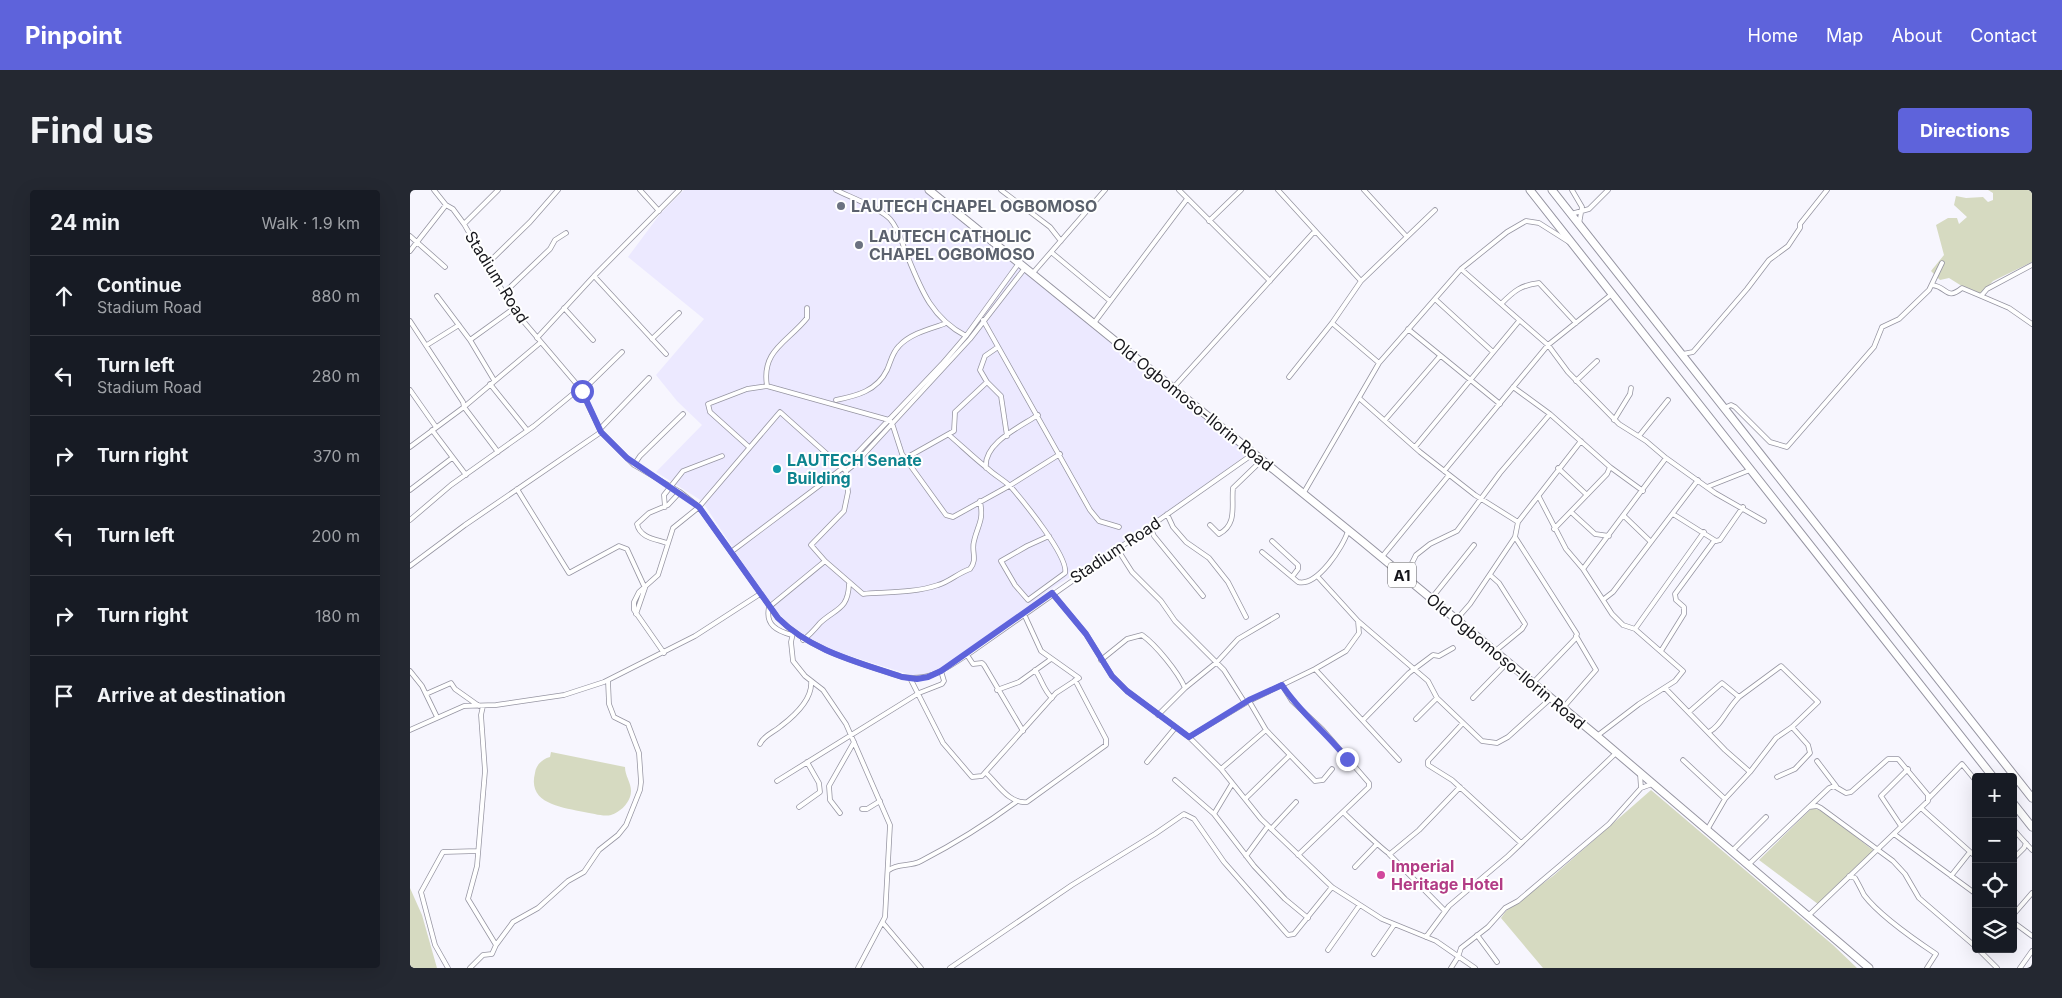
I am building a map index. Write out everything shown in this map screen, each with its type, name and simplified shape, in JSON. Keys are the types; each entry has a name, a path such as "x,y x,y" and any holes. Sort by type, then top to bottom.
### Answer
{"highway":[{"name":"Old Ogbomoso-Ilorin Road","path":"929,190 1254,453 1597,736 1869,968"},
{"path":"1530,190 1990,773"},
{"path":"1552,190 2032,798"},
{"path":"2017,808 2032,826"}],"street":[{"name":"Stadium Road","path":"434,190 446,205 453,209 464,224 513,309 581,390 601,430 634,464 680,492 699,507 769,607 793,634 803,640 883,670 910,678 928,677 941,671 967,655 1052,593 1118,550 1254,453"},
{"path":"464,224 498,190"},
{"path":"486,265 530,222 558,190"},
{"path":"640,190 659,210"},
{"path":"410,447 464,407 539,340 564,308 679,190"},
{"path":"836,190 888,217 894,224 916,278 944,324 968,338"},
{"path":"1001,190 1050,227 1061,241"},
{"path":"1032,274 1106,190"},
{"path":"1179,190 1270,281"},
{"path":"1209,221 1241,190"},
{"path":"1278,190 1314,232 1361,281"},
{"path":"1364,190 1407,237"},
{"path":"1572,190 1581,203 1582,210 1579,224"},
{"path":"1571,214 1589,209 1608,190"},
{"path":"1682,354 1693,352 1747,289 1765,264 1788,246 1800,224 1827,190"},
{"path":"1094,323 1188,199"},
{"path":"410,251 419,242 446,205"},
{"path":"1289,377 1332,323 1361,281 1435,210"},
{"path":"1303,494 1379,363 1461,269 1507,232 1526,221 1539,223 1571,242"},
{"path":"1173,388 1314,232"},
{"path":"504,293 550,249 555,240 566,233"},
{"path":"410,236 445,267"},
{"path":"1051,252 1110,301"},
{"path":"1724,408 1731,405 1734,406 1770,442 1787,447 1874,347 1882,327 1899,319 1932,285 1942,263"},
{"path":"968,338 981,316 1022,265"},
{"path":"731,552 845,469 984,321 1022,265"},
{"path":"1981,296 1986,289 2032,265"},
{"path":"1461,269 1548,345 1576,381 1614,420 1639,436 1707,487 1764,521"},
{"path":"594,276 666,354"},
{"path":"1502,303 1516,289 1526,284 1538,283 1576,323"},
{"path":"1932,285 1939,286 1949,294 1955,294 1962,288 2003,305 2032,324"},
{"path":"1444,471 1548,345 1612,294"},
{"path":"437,296 470,340 492,382 528,430"},
{"path":"1435,299 1493,352"},
{"path":"564,308 593,340"},
{"path":"767,386 766,365 776,348 807,318 807,308"},
{"path":"470,340 513,309"},
{"path":"652,339 679,313"},
{"path":"981,316 1090,510 1099,521 1118,527"},
{"path":"410,321 463,402 464,407 498,452"},
{"path":"1415,447 1519,321"},
{"path":"1332,323 1379,363"},
{"path":"836,400 869,391 881,381 898,346 908,339 944,324"},
{"path":"427,345 459,325"},
{"path":"1408,329 1500,404"},
{"path":"998,346 982,360 980,370 987,382 1001,396 1006,436"},
{"path":"410,520 466,475 581,390 622,352"},
{"path":"1385,420 1440,356"},
{"path":"1576,381 1597,361"},
{"path":"410,566 601,430 649,378"},
{"path":"906,458 954,431 956,412 987,382"},
{"path":"749,447 710,412 708,404 747,389 767,386 891,422"},
{"path":"1513,387 1550,414 1610,467 1642,491"},
{"path":"1614,420 1630,394 1631,388"},
{"path":"410,390 452,458 466,475"},
{"path":"1359,398 1449,475 1481,499 1518,522"},
{"path":"1639,436 1668,400"},
{"path":"664,653 636,614 634,602 639,592 658,575 667,543 674,528 699,507 780,412 845,469 848,492 844,511 811,545 825,561 863,594 903,592 940,585 955,574 970,569 975,557 973,543 982,518 980,501"},
{"path":"634,464 683,414"},
{"path":"1409,582 1410,566 1416,555 1430,544 1457,531 1528,438 1550,414"},
{"path":"986,468 987,455 1006,436 1038,415"},
{"path":"891,422 902,454 946,515 957,515 1010,486 1060,454"},
{"path":"949,435 986,468 1010,486 1049,536 1065,563 1065,573 1028,600 1015,585 1001,561 1049,536"},
{"path":"1456,620 1490,575 1515,537 1518,522 1558,468 1581,441"},
{"path":"665,507 664,495 688,468 722,456"},
{"path":"410,490 452,458"},
{"path":"1583,569 1666,458"},
{"path":"1210,525 1219,534 1229,526 1232,518 1233,488 1262,460"},
{"path":"1554,529 1607,474 1610,467"},
{"path":"1558,468 1587,495"},
{"path":"1707,487 1750,470"},
{"path":"1381,558 1449,475"},
{"path":"1604,599 1613,592 1698,480"},
{"path":"517,489 570,573 619,546 627,549 645,588"},
{"path":"667,543 645,536 640,532 637,524 649,513 665,507 680,492"},
{"path":"1538,497 1570,556 1583,569 1612,614 1623,625 1635,629 1683,672 1665,688 1639,704 1597,736"},
{"path":"1673,514 1714,540 1720,540 1743,507"},
{"path":"1571,512 1595,534 1609,536"},
{"path":"1167,514 1173,526 1186,542 1209,558 1228,582 1246,617"},
{"path":"1624,516 1651,542"},
{"path":"1150,527 1154,536 1203,596"},
{"path":"1262,552 1301,584 1318,577 1342,546 1348,531"},
{"path":"1635,629 1704,532"},
{"path":"1515,537 1574,629 1576,636 1596,670 1562,709"},
{"path":"1675,594 1714,540"},
{"path":"1272,541 1298,565 1298,570 1292,577"},
{"path":"1431,599 1474,545"},
{"path":"1118,550 1132,572 1161,601 1175,621 1217,662 1266,730 1289,756 1318,782 1332,769"},
{"path":"825,561 769,607 768,618 772,626 778,631 793,634 793,661 811,681 823,690 851,735 890,825 889,870 883,924 858,968"},
{"path":"1490,575 1499,583 1525,624 1522,629 1494,652"},
{"path":"1318,577 1358,621 1428,681 1437,698 1482,741 1497,743 1508,737 1550,699"},
{"path":"803,640 815,632 820,624 840,609 849,596 850,584"},
{"path":"1661,651 1670,640 1685,611 1675,594 1666,588"},
{"path":"1052,593 1086,634 1101,660 1127,691 1189,737 1221,770 1270,828 1332,887 1359,906 1394,925 1426,937 1443,946 1475,968"},
{"path":"410,730 464,706 481,706 564,696 608,681 618,673 664,653 760,594"},
{"path":"910,678 943,743 965,770 974,777 986,773 1052,698 1079,677 1051,659 1040,649 1024,614"},
{"path":"1158,715 1185,688 1217,662 1238,639 1276,616"},
{"path":"1189,737 1247,702 1315,669 1346,651 1359,633 1358,621"},
{"path":"1101,660 1127,639 1142,635 1149,640 1175,671 1185,688"},
{"path":"1532,684 1576,636"},
{"path":"1363,720 1410,673 1415,671 1433,655 1439,656 1454,648"},
{"path":"967,655 973,664 982,663 1023,731"},
{"path":"997,690 1015,684 1051,659"},
{"path":"1473,698 1507,663"},
{"path":"1409,665 1410,673"},
{"path":"1707,830 1725,799 1750,772 1776,738 1792,727 1818,702 1782,666 1777,667 1739,698 1723,715 1718,727 1709,732"},
{"path":"1315,669 1399,760"},
{"path":"1036,670 1044,684 1044,690 1052,698"},
{"path":"410,671 426,694 437,717"},
{"path":"777,781 919,693 943,683 941,671"},
{"path":"889,870 898,866 908,866 932,855 985,824 1016,802 1027,802 1107,744 1075,680"},
{"path":"470,968 483,955 492,954 496,945 513,922 538,908 556,891 584,872 599,850 618,835 626,825 640,790 639,752 628,724 614,717 609,704 608,681"},
{"path":"760,744 769,733 782,726 809,697 812,690 811,681"},
{"path":"426,694 451,683 455,689 481,706"},
{"path":"1689,712 1722,683 1739,698"},
{"path":"1282,685 1292,701 1322,729 1369,783 1343,812 1298,855"},
{"path":"1665,688 1750,772"},
{"path":"1416,719 1437,698"},
{"path":"481,706 485,771 477,866 469,901 496,945"},
{"path":"1463,723 1428,762 1431,768 1446,775 1460,786 1521,843"},
{"path":"1776,777 1795,769 1810,753 1808,745 1792,727"},
{"path":"1148,762 1176,728"},
{"path":"1221,770 1266,730"},
{"path":"840,813 830,800 828,786 854,742"},
{"path":"1426,937 1446,911 1616,753"},
{"path":"1245,799 1289,756"},
{"path":"1816,761 1836,786 1846,793 1852,792 1891,757 1898,759 1908,769 1929,798"},
{"path":"1683,760 1725,799"},
{"path":"807,762 819,783 820,792"},
{"path":"1808,916 1921,808 1963,764 1972,776"},
{"path":"1901,826 1881,796 1908,769"},
{"path":"986,773 1016,802"},
{"path":"1640,774 1641,788"},
{"path":"1175,780 1214,814 1246,856 1285,899 1308,918"},
{"path":"1214,814 1232,784"},
{"path":"1450,968 1458,957 1461,948 1505,908 1518,900 1609,824 1641,788 1652,784"},
{"path":"1388,854 1419,830 1460,786"},
{"path":"1748,865 1829,788 1836,786"},
{"path":"799,807 820,792 828,792"},
{"path":"862,809 867,809 880,801"},
{"path":"1246,856 1296,802"},
{"path":"1809,807 1821,808 1893,861 1905,874 1919,898 1972,944"},
{"path":"1921,808 1970,852 1951,876"},
{"path":"1343,812 1366,832 1446,911"},
{"path":"950,968 1072,885 1184,814 1194,819 1224,862 1288,936 1294,934 1332,887"},
{"path":"1732,851 1766,817"},
{"path":"2017,833 2031,849"},
{"path":"1894,834 1972,891"},
{"path":"2017,855 2026,843"},
{"path":"1355,867 1377,844"},
{"path":"2024,848 2031,849"},
{"path":"448,968 435,945 421,892 443,852 478,852"},
{"path":"1849,876 1855,878 1864,894 1874,904 1912,937 1936,954 1927,968"},
{"path":"2017,910 2032,893"},
{"path":"1328,950 1359,906"},
{"path":"883,924 921,968"},
{"path":"1374,954 1394,925"},
{"path":"2017,925 2032,936"},
{"path":"1477,935 1497,962"},
{"path":"2020,968 2032,951"},
{"path":"1982,953 1997,968"}],"shaded area":[{"path":"684,190 925,190 1244,451 1244,457 1105,556 1052,588 940,671 926,675 911,675 837,652 812,642 803,637 775,612 702,501 656,472 702,425 677,401 656,375 704,319 628,257 660,214"}],"green space":[{"path":"1988,190 2032,190 2032,262 1993,281 1981,294 1965,288 1949,278 1940,280 1931,271 1944,255 1936,225 1948,218 1957,218 1959,224 1967,217 1954,205 1956,196 1966,198 1983,197 1988,202 1993,200 1993,193"},
{"path":"551,752 625,767 631,789 627,803 617,812 605,816 557,806 541,798 536,791 534,783 536,770 544,759 550,757"},
{"path":"1651,790 1833,945 1857,968 1543,968 1501,918 1506,911 1553,876"},
{"path":"1812,808 1823,811 1874,851 1818,904 1759,860"},
{"path":"410,888 422,915 437,968 410,968"}],"place":[{"name":"LAUTECH CHAPEL OGBOMOSO","path":"841,206"},
{"name":"LAUTECH CATHOLIC CHAPEL OGBOMOSO","path":"859,245"},
{"name":"LAUTECH Senate Building","path":"777,469"},
{"name":"Imperial Heritage Hotel","path":"1381,875"}],"route":[{"path":"582,391 601,432 638,468 680,492 699,507 778,618 790,630 814,646 902,677 917,679 928,677 967,655 1052,593 1086,634 1112,676 1127,691 1189,737 1205,725 1249,700 1282,685 1292,701 1322,729 1347,759"}]}
